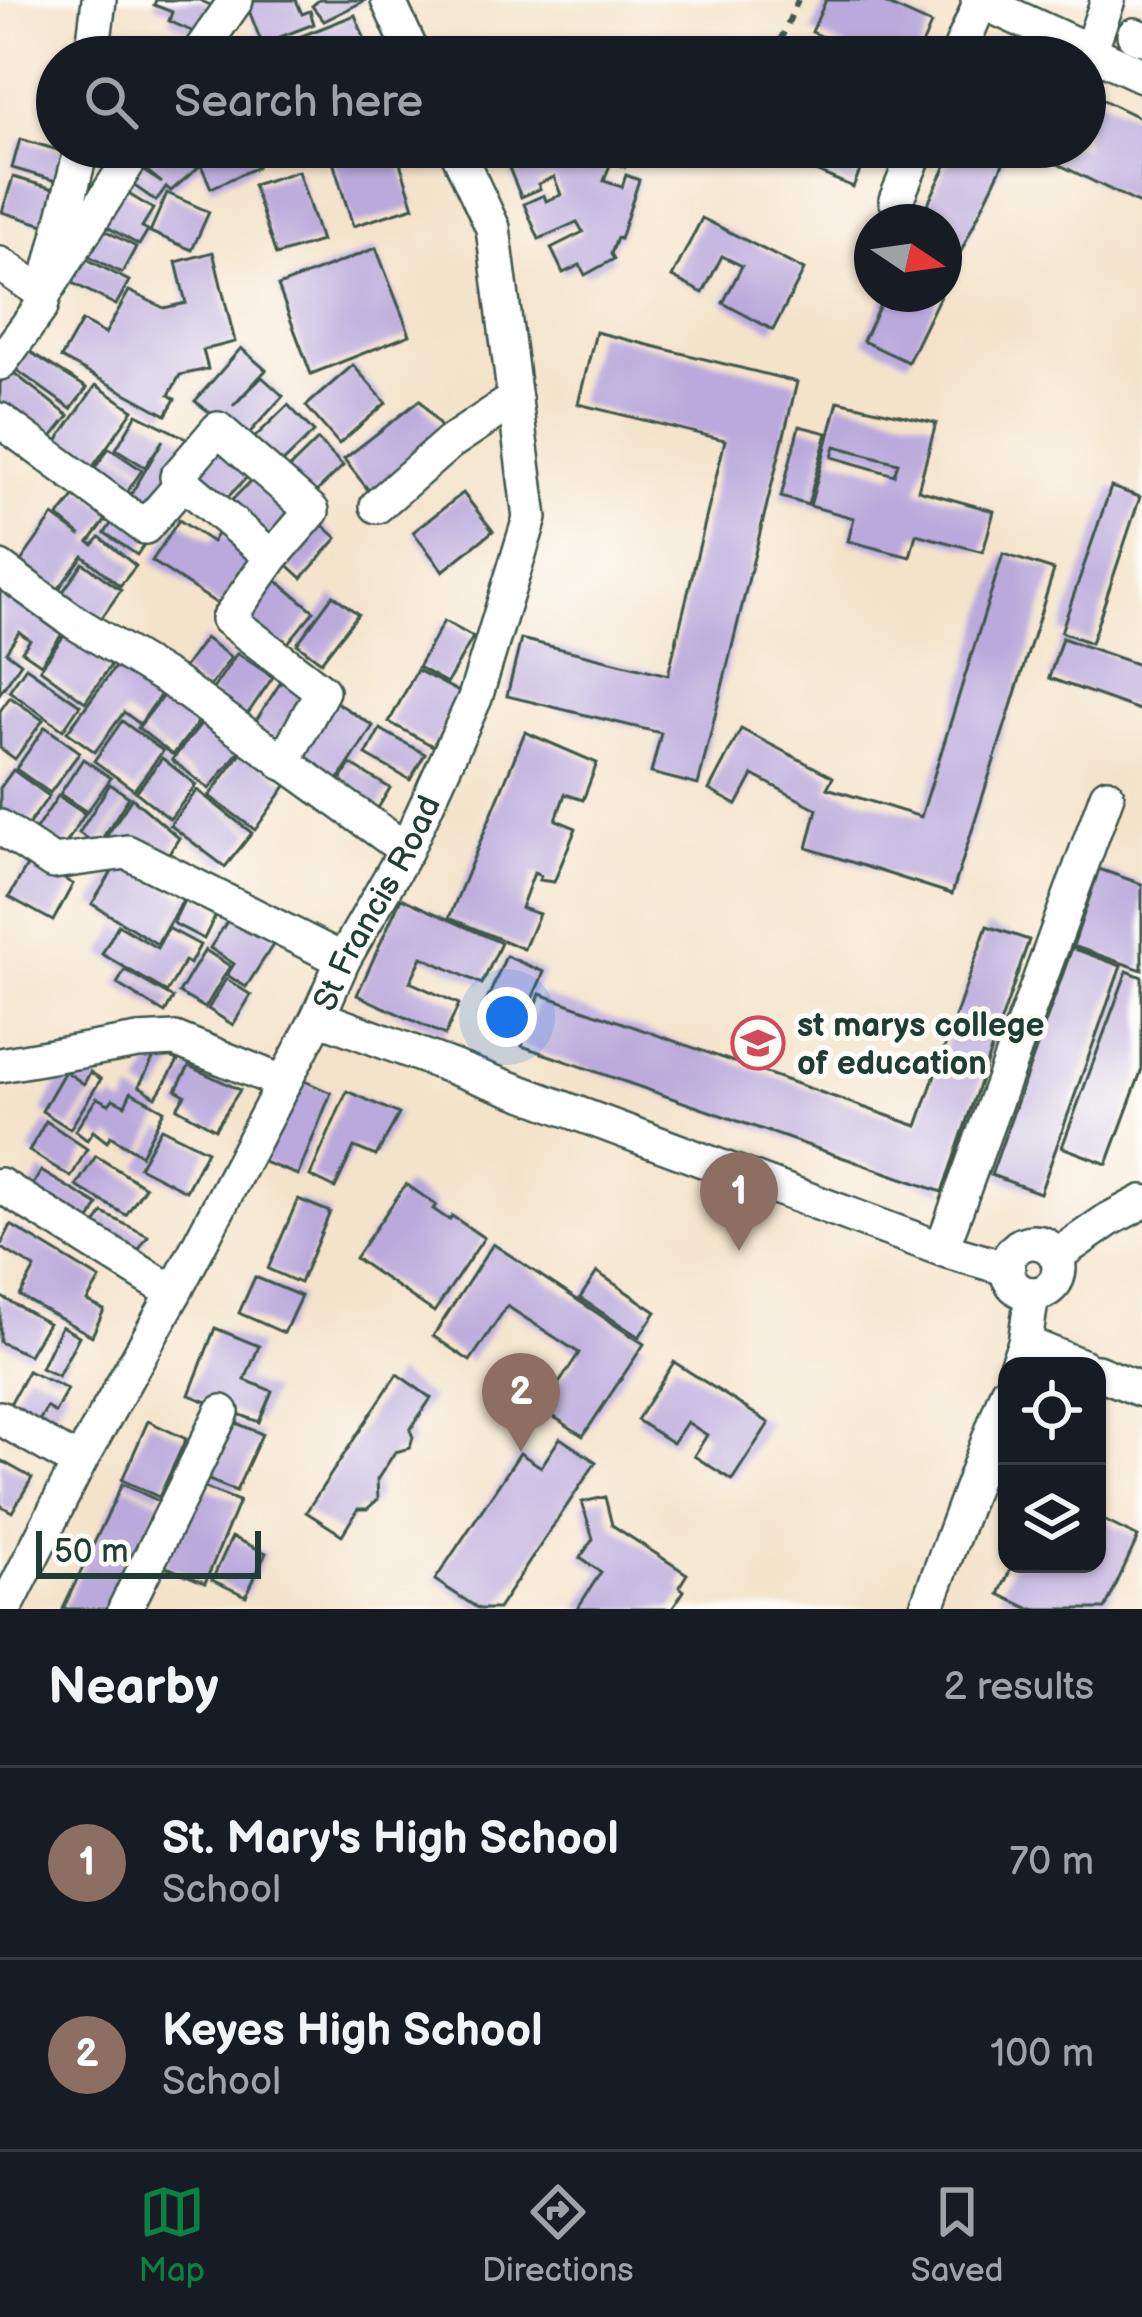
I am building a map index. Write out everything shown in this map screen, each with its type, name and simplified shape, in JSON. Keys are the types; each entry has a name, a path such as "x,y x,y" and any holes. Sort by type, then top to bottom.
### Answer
{"street":[{"path":"95,36 99,0"},
{"path":"211,36 236,0"},
{"path":"388,0 404,36"},
{"path":"1095,36 1108,0"},
{"path":"966,36 980,1 1057,36"},
{"path":"1106,58 1142,75"},
{"path":"0,364 40,307 77,168"},
{"path":"44,294 125,168"},
{"name":"St Francis Road","path":"8,1590 174,1293 343,960 406,850 475,698 530,518 493,228 465,168"},
{"path":"896,200 909,168"},
{"path":"0,265 44,294"},
{"path":"377,506 449,443 515,399"},
{"path":"0,420 145,527 184,483"},
{"path":"272,557 177,477 218,429 312,512 272,557 228,619 322,691 283,763"},
{"path":"0,568 76,623 170,679 406,850"},
{"path":"942,1248 1107,795"},
{"path":"0,827 53,862 127,852 343,960"},
{"path":"318,1017 1008,1269"},
{"path":"0,1065 138,1041 175,1040 282,1082"},
{"path":"0,1185 174,1293"},
{"path":"1056,1256 1142,1202"},
{"path":"1027,1243 1044,1244 1056,1256 1056,1281 1044,1292 1032,1294 1014,1285 1008,1269 1013,1252 1027,1243"},
{"path":"1020,1355 1032,1294"},
{"path":"1106,1376 1142,1390"},
{"path":"124,1609 222,1412"},
{"path":"926,1609 998,1414"},
{"path":"0,1418 79,1462"}],"path":[{"path":"782,36 798,0"}],"building":[{"path":"156,0 199,0 215,7 203,36 169,21 172,12 154,5"},
{"path":"245,0 296,0 302,14 310,11 314,24 283,36 259,36"},
{"path":"319,0 366,0 324,21 312,6"},
{"path":"826,0 877,0 931,24 926,36 821,36 812,32"},
{"path":"355,15 364,36 302,36"},
{"path":"1106,101 1142,119 1142,205 1066,168 1106,168"},
{"path":"20,139 36,144 36,168 60,168 56,181 12,168"},
{"path":"130,168 139,168 162,183 143,168 198,168 171,191 166,187 156,201 123,178"},
{"path":"202,168 255,168 211,188"},
{"path":"335,168 402,168 414,207 353,226"},
{"path":"509,168 609,168 604,181 622,187 626,175 639,180 611,254 614,259 585,275 580,265 563,273 551,248 583,232 577,222 539,239 524,204 544,195 546,201 561,195 554,177 521,197"},
{"path":"808,168 861,168 853,187"},
{"path":"945,168 1001,168 962,249 962,204 928,204"},
{"path":"298,171 321,241 276,255 253,185"},
{"path":"13,177 65,192 54,228 2,212"},
{"path":"117,187 153,209 142,227 148,230 139,245 95,220"},
{"path":"167,193 209,212 192,250 150,232"},
{"path":"702,218 804,270 773,330 723,303 742,266 722,256 703,293 672,277"},
{"path":"91,223 136,247 122,273 77,250"},
{"path":"376,248 410,335 311,374 278,286"},
{"path":"213,252 235,342 203,350 208,369 180,375 169,395 175,399 166,415 61,358 82,321 105,334 129,291 164,308 186,303 176,262"},
{"path":"75,253 129,281 116,305 63,278"},
{"path":"877,312 932,312 908,362 863,341"},
{"path":"596,332 797,382 698,785 651,773 661,733 507,696 521,639 668,675 725,440 578,404"},
{"path":"24,348 87,388 71,409 11,366"},
{"path":"241,348 266,370 233,406 262,377 283,396 244,439 195,401"},
{"path":"353,365 386,403 339,444 306,406"},
{"path":"10,370 69,416 44,447 0,412 0,383"},
{"path":"96,385 133,410 84,479 48,454"},
{"path":"420,400 451,440 376,500 344,459"},
{"path":"838,401 936,423 918,490 994,511 983,552 916,534 910,557 848,541 854,518 810,506","holes":["835,446 898,463 894,475 832,457"]},
{"path":"288,405 314,432 277,468 251,441"},
{"path":"137,414 189,440 146,515 126,503 163,440 145,467 116,449"},
{"path":"799,426 827,433 808,505 781,497"},
{"path":"318,440 343,466 309,499 284,473"},
{"path":"221,445 251,473 225,500 196,472"},
{"path":"109,448 142,470 119,504 86,481"},
{"path":"259,473 298,512 270,540 231,501"},
{"path":"1111,487 1140,497 1091,643 1061,632"},
{"path":"81,488 112,512 89,542 93,545 100,537 136,566 120,586 83,556 49,602 12,574 53,516 81,536 58,517"},
{"path":"463,493 493,531 443,571 413,532"},
{"path":"119,512 151,534 137,555 105,533"},
{"path":"316,519 337,538 302,578 281,559"},
{"path":"179,520 212,542 219,531 256,555 222,607 152,561"},
{"path":"1003,554 1054,570 952,894 807,848 817,809 753,775 737,805 709,790 741,729 833,777 827,788 921,817"},
{"path":"83,563 121,590 94,629 56,602"},
{"path":"0,572 69,624 41,664 22,651 30,640 19,632 6,652 21,663 0,693"},
{"path":"271,576 314,611 283,649 241,614"},
{"path":"333,595 358,614 321,662 297,644"},
{"path":"444,621 473,637 447,683 418,667"},
{"path":"73,623 118,655 85,702 40,669"},
{"path":"205,638 231,657 206,692 180,673"},
{"path":"1062,638 1142,666 1142,711 1049,678"},
{"path":"237,653 273,677 244,719 209,695"},
{"path":"123,656 166,687 140,724 124,712 95,752 67,732"},
{"path":"26,667 80,705 63,730 9,691"},
{"path":"417,670 461,693 433,746 389,722"},
{"path":"288,671 312,687 277,741 253,725"},
{"path":"168,689 203,716 173,755 138,728"},
{"path":"10,697 43,720 15,759 0,748 0,711"},
{"path":"333,700 373,726 337,782 296,756"},
{"path":"122,721 163,751 134,790 94,761"},
{"path":"203,721 240,750 209,789 172,760"},
{"path":"45,727 80,752 50,793 16,769"},
{"path":"380,729 425,754 410,780 366,755"},
{"path":"525,732 597,763 583,800 565,794 556,820 576,828 554,882 539,880 541,876 534,873 521,908 539,914 524,949 449,918"},
{"path":"243,750 288,783 255,830 209,796"},
{"path":"162,758 196,785 170,819 136,792"},
{"path":"83,759 111,778 87,812 60,794"},
{"path":"350,764 390,788 374,815 335,791"},
{"path":"13,770 49,796 21,835 0,820 0,788"},
{"path":"110,784 129,797 98,845 79,833"},
{"path":"197,790 252,833 225,867 170,825"},
{"path":"58,796 85,814 58,856 30,838"},
{"path":"132,798 179,838 163,863 131,854 106,837"},
{"path":"120,859 184,898 157,944 92,904"},
{"path":"30,860 73,884 53,921 9,897"},
{"path":"1099,869 1142,884 1142,970 1073,946"},
{"path":"188,892 219,908 204,939 173,923"},
{"path":"401,898 501,943 482,984 422,957 410,982 459,1004 445,1035 357,995"},
{"path":"235,909 278,937 246,987 227,975 234,964 210,948"},
{"path":"118,925 157,948 168,928 200,945 167,992 102,954"},
{"path":"987,926 1029,940 942,1192 522,1046 540,994 917,1126"},
{"path":"1072,948 1121,966 1040,1193 991,1175"},
{"path":"205,950 230,966 205,1008 179,993"},
{"path":"506,956 544,972 519,1028 482,1012"},
{"path":"125,970 173,998 165,1013 117,984"},
{"path":"1127,971 1142,977 1142,1069 1107,1164 1062,1147"},
{"path":"226,979 251,995 233,1025 208,1009"},
{"path":"158,1049 178,1061 156,1097 139,1086"},
{"path":"189,1066 240,1090 215,1129 177,1108 185,1095 176,1090"},
{"path":"65,1071 84,1084 90,1072 101,1079 70,1129 42,1111"},
{"path":"300,1079 331,1093 298,1175 258,1160"},
{"path":"347,1091 399,1114 376,1156 354,1147 335,1188 310,1176"},
{"path":"131,1092 164,1110 141,1155 110,1136 107,1142 93,1131 87,1140 75,1131 97,1098 125,1105"},
{"path":"46,1121 87,1149 71,1177 29,1151"},
{"path":"161,1128 207,1151 186,1191 139,1167"},
{"path":"96,1156 145,1187 126,1215 76,1186"},
{"path":"41,1171 98,1205 84,1231 27,1195"},
{"path":"406,1184 436,1205 433,1209 484,1238 434,1312 355,1258"},
{"path":"298,1199 330,1212 300,1283 268,1269"},
{"path":"103,1213 148,1236 134,1257 90,1232"},
{"path":"11,1225 100,1279 87,1301 104,1310 92,1336 20,1296 35,1268 0,1247"},
{"path":"493,1244 644,1344 583,1436 542,1409 579,1353 507,1306 470,1361 433,1336"},
{"path":"597,1272 656,1312 639,1337 580,1298"},
{"path":"255,1277 301,1296 284,1333 239,1313"},
{"path":"0,1296 48,1323 29,1355 0,1342"},
{"path":"61,1326 79,1336 58,1376 41,1368"},
{"path":"215,1328 259,1346 245,1380 272,1391 259,1422 189,1395"},
{"path":"674,1362 769,1423 732,1480 694,1456 707,1435 687,1422 673,1443 637,1420"},
{"path":"28,1371 67,1389 55,1413 47,1407 34,1430 4,1415"},
{"path":"397,1374 431,1398 410,1430 410,1448 395,1452 377,1480 378,1499 367,1509 358,1509 342,1535 306,1512"},
{"path":"227,1419 262,1434 236,1491 201,1477"},
{"path":"148,1421 186,1439 159,1497 122,1480"},
{"path":"560,1438 596,1462 498,1609 479,1609 435,1580 520,1453 541,1467"},
{"path":"0,1460 32,1478 12,1512 0,1505"},
{"path":"122,1484 161,1502 110,1609 63,1609"},
{"path":"198,1485 239,1501 205,1583 164,1566"},
{"path":"605,1497 612,1525 687,1574 679,1587 684,1591 672,1609 577,1609 601,1572 580,1558 593,1539 582,1502"},
{"path":"1106,1521 1138,1537 1105,1609 1030,1609 999,1594 1009,1573 1106,1573"},
{"path":"232,1537 266,1553 246,1596 212,1580"}],"place":[{"name":"st marys college of education","path":"758,1043"},
{"name":"St. Mary's High School","path":"739,1251"},
{"name":"Keyes High School","path":"521,1452"}]}
